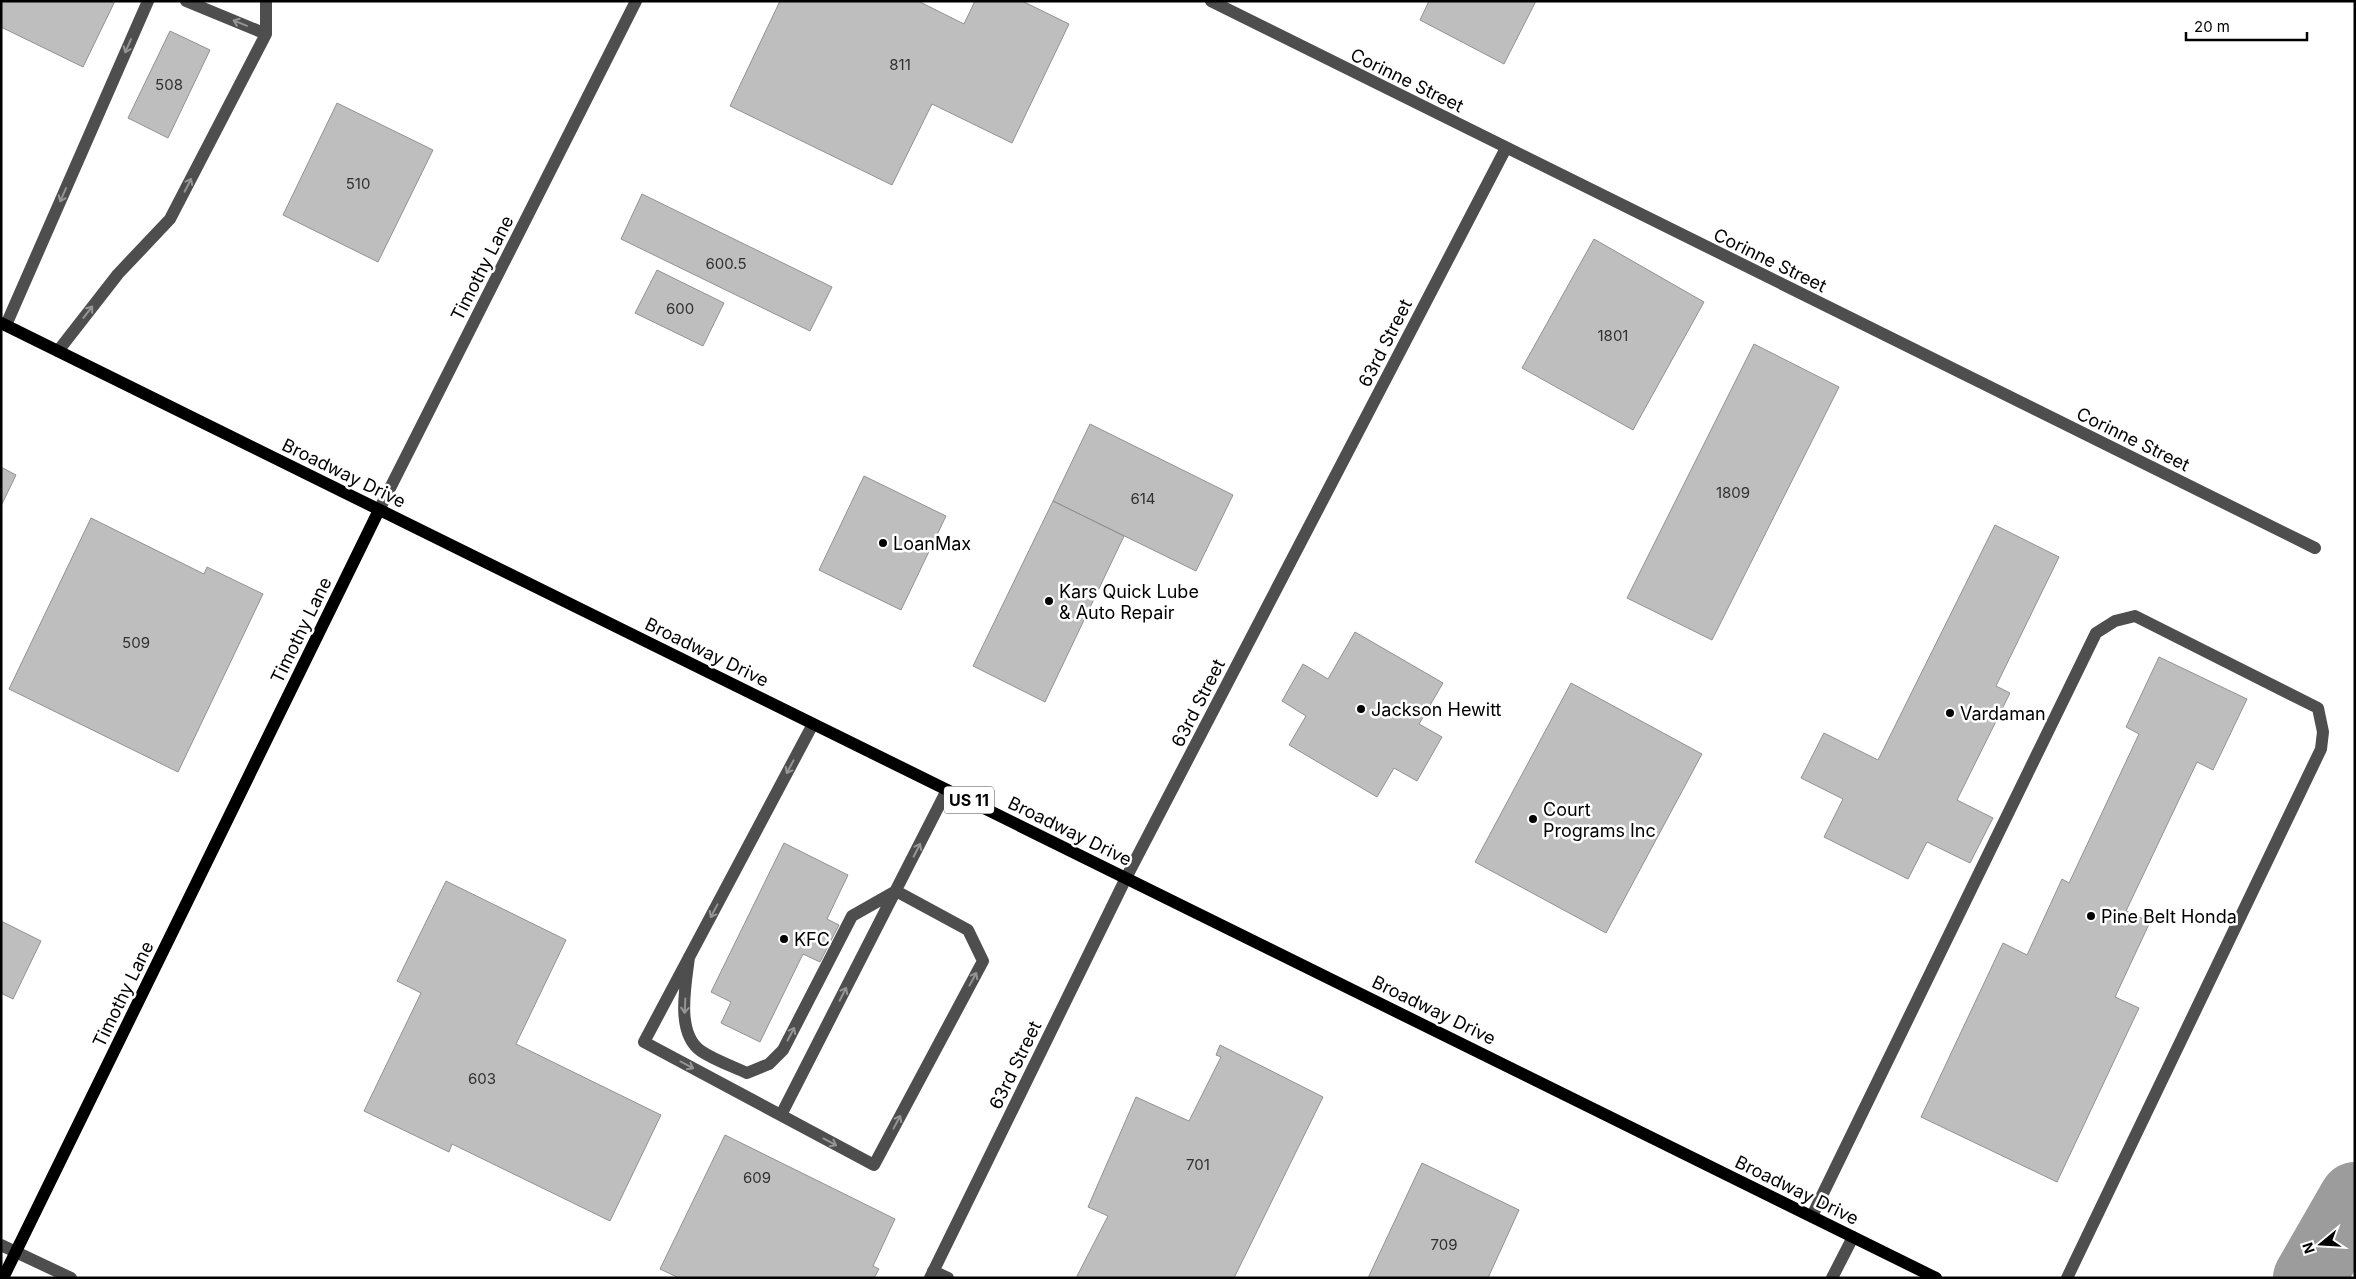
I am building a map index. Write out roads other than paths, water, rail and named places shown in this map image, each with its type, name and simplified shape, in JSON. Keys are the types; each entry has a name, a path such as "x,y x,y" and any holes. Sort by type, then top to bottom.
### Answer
{"main road":[{"name":"Broadway Drive","path":"3,324 1936,1278"},
{"name":"Timothy Lane","path":"3,1278 379,510"}],"street":[{"path":"3,324 148,1"},
{"path":"186,1 266,34"},
{"path":"58,351 118,274 170,219 266,34 266,1"},
{"name":"Timothy Lane","path":"379,510 636,1"},
{"name":"Corinne Street","path":"1211,1 2314,548"},
{"name":"63rd Street","path":"932,1274 1126,878 1506,148"},
{"path":"1812,1216 2096,633 2115,621 2135,616 2318,708 2323,732 2321,749 2067,1278"},
{"path":"813,724 644,1042 874,1166 983,961 968,930 896,891"},
{"path":"781,1115 947,790"},
{"path":"689,958 684,1012 689,1038 700,1050 747,1073 769,1064 783,1050 852,916 896,891"},
{"path":"1832,1278 1853,1237"},
{"path":"1,1245 71,1278"},
{"path":"932,1274 948,1278"}],"waterway":[{"path":"2309,1278 2355,1198"}],"place":[{"name":"LoanMax","path":"883,543"},
{"name":"Kars Quick Lube & Auto Repair","path":"1049,601"},
{"name":"Jackson Hewitt","path":"1361,709"},
{"name":"Vardaman","path":"1950,713"},
{"name":"Court Programs Inc","path":"1533,819"},
{"name":"Pine Belt Honda","path":"2091,916"},
{"name":"KFC","path":"784,939"}]}
